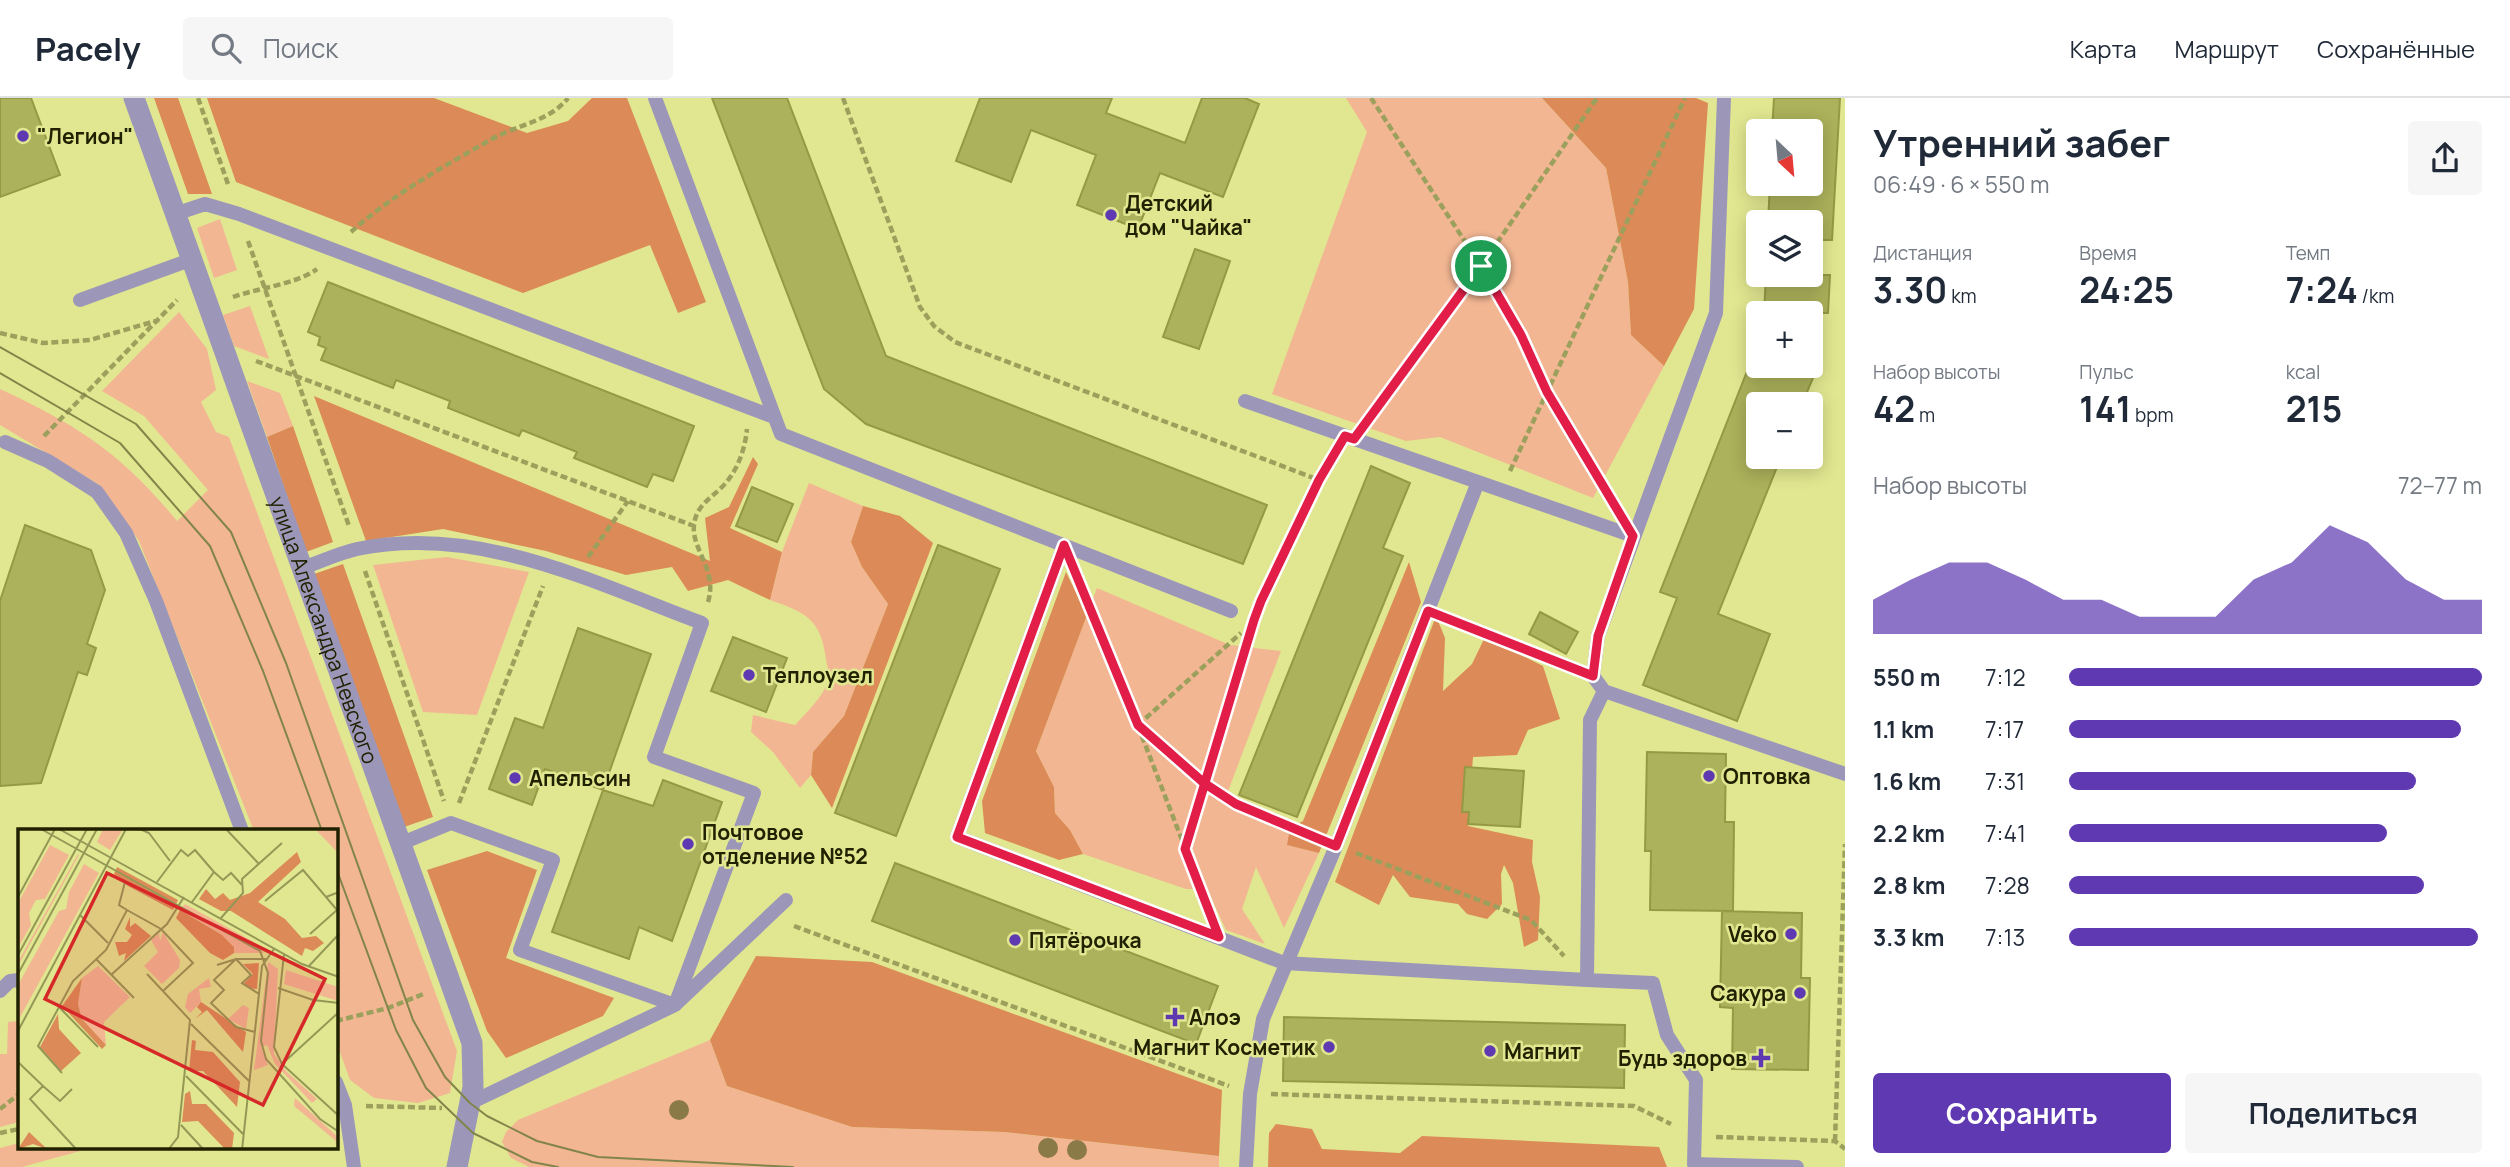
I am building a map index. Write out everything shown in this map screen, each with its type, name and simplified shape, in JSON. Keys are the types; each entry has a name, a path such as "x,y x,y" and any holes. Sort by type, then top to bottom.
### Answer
{"street":[{"name":"улица Александра Невского","path":"134,98 472,1043 474,1060 470,1103 457,1167"}],"lane":[{"path":"655,98 781,434 1231,611"},
{"path":"1724,98 1716,313 1598,636 1593,676 1604,691 1845,774"},
{"path":"175,214 205,204 239,215 334,248 774,416"},
{"path":"80,300 192,265"},
{"path":"1245,401 1633,536"},
{"path":"2,446 48,461 97,492 126,533 156,601 241,829"},
{"path":"1246,1167 1250,1094 1263,1019 1284,963 1336,846 1478,482"},
{"path":"302,568 357,549 449,542 510,553 702,623 654,757 754,793 675,1005"},
{"path":"1064,545 957,837 1284,963 1653,983 1667,1035 1696,1080 1693,1164 1797,1167"},
{"path":"1587,980 1590,720 1604,691"},
{"path":"402,844 452,823 553,860 520,950 675,1005"},
{"path":"470,1103 675,1005 786,900"},
{"path":"0,991 10,981 18,980"},
{"path":"338,1087 345,1105 354,1167"}],"path":[{"path":"198,98 452,823"},
{"path":"207,306 263,286 308,275 326,261 334,248 375,211 495,137 559,110 568,98"},
{"path":"843,98 920,307 934,326 955,342 1319,480"},
{"path":"1371,98 1481,266 1521,335 1547,392 1633,536"},
{"path":"1185,849 1254,620 1319,480 1481,266 1597,98"},
{"path":"1501,490 1685,98"},
{"path":"2,446 35,445 174,304 192,265"},
{"path":"0,333 43,343 90,340 160,320"},
{"path":"222,349 694,526"},
{"path":"702,623 713,588 694,526 704,500 722,487 738,463 746,442 747,422 743,405"},
{"path":"575,576 628,501"},
{"path":"1064,545 1138,725 1219,937"},
{"path":"452,823 550,567"},
{"path":"1231,611 1254,620"},
{"path":"1428,611 1593,676"},
{"path":"1138,725 1230,645 1254,620"},
{"path":"1138,725 1204,783 1236,804 1336,846 1531,920 1587,980"},
{"path":"1835,1141 1845,844"},
{"path":"768,916 1250,1094 1634,1106 1695,1136 1835,1141 1845,1149"},
{"path":"338,1020 388,1008 450,984"},
{"path":"0,1109 18,1095"},
{"path":"345,1105 445,1108 470,1103"},
{"path":"0,1133 18,1129"}],"shaded area":[{"path":"154,98 178,98 212,194 188,194"},
{"path":"207,98 434,98 527,133 568,121 592,98 627,98 706,302 678,313 650,245 523,293 236,182"},
{"path":"1346,98 1542,98 1606,168 1628,282 1631,335 1664,366 1593,498 1440,437 1406,441 1272,394 1367,132"},
{"path":"1542,98 1696,98 1708,103 1694,309 1664,366 1631,335 1628,282 1606,168"},
{"path":"220,219 237,270 214,278 197,228"},
{"path":"250,306 269,359 234,346 223,315"},
{"path":"179,312 207,349 216,390 201,402 216,432 229,437 457,1051 450,1093 418,1103 374,1098 350,1080 338,1047 338,829 253,829 139,541 98,484 0,425 0,389 53,415 97,443 137,477 177,521 208,490 144,416 102,391"},
{"path":"247,381 280,393 293,426 267,437"},
{"path":"314,396 710,561 705,518 729,507 753,457 758,464 730,528 782,552 770,600 728,580 688,591 672,567 626,575 546,551 443,529 366,541"},
{"path":"293,426 333,542 306,552 267,437"},
{"path":"809,483 863,506 851,542 862,567 888,604 844,716 813,752 811,775 800,788 773,752 751,732 753,715 795,725 818,699 828,681 824,645 815,626 802,613 770,600 782,552"},
{"path":"863,506 900,516 933,543 832,808 811,775 813,752 844,716 888,604 862,567 851,542"},
{"path":"447,557 529,572 477,715 423,712 373,565"},
{"path":"1409,562 1421,602 1319,853 1287,845 1290,828 1303,821"},
{"path":"343,564 433,817 404,827 314,574"},
{"path":"1066,572 1087,615 1036,751 1054,787 1055,813 1070,830 1083,854 1059,860 985,833 982,801"},
{"path":"1097,588 1230,645 1281,651 1227,794 1290,828 1288,845 1319,853 1284,928 1256,867 1242,909 1265,944 1226,930 1207,889 1186,889 1083,854 1070,830 1055,813 1054,787 1036,751"},
{"path":"1436,616 1445,638 1443,691 1472,664 1485,637 1543,666 1560,719 1528,730 1517,755 1473,757 1468,826 1533,840 1532,862 1540,897 1538,940 1524,947 1513,883 1504,865 1501,874 1502,904 1487,919 1467,914 1458,904 1410,897 1393,875 1379,905 1335,882"},
{"path":"487,851 537,870 506,958 614,998 603,1016 506,1058 487,1031 427,870"},
{"path":"756,956 872,962 1222,1090 1219,1156 1004,1132 852,1127 727,1086 710,1040"},
{"path":"18,1021 18,1122 0,1127 0,1054 7,1054 8,1022"},
{"path":"710,1040 727,1086 852,1127 1004,1132 1219,1156 1219,1167 529,1167 511,1158 502,1142 506,1132 518,1120"},
{"path":"1276,1124 1312,1129 1322,1149 1400,1153 1422,1136 1659,1147 1667,1167 1268,1167 1269,1133"},
{"path":"18,1143 18,1150 84,1150 22,1167 0,1167 0,1148"}],"building":[{"name":"\"Легион\"","path":"0,98 31,98 60,175 0,197"},
{"path":"712,98 787,98 886,356 1267,505 1243,564 866,424 824,389"},
{"path":"980,98 1112,98 1106,113 1185,143 1202,98 1245,98 1259,104 1223,197 1160,173 1138,229 1077,205 1096,155 1031,130 1011,182 956,161"},
{"path":"1774,98 1840,98 1832,240 1823,240 1823,210 1769,210 1769,196 1824,196 1824,119 1773,119"},
{"path":"1195,249 1230,261 1199,349 1163,337"},
{"path":"1823,275 1830,275 1828,313 1823,313 1823,301 1765,301 1765,287 1823,287"},
{"path":"328,282 694,426 673,481 653,474 647,487 574,458 577,452 522,430 519,436 448,408 450,401 396,380 393,388 321,360 326,348 318,345 320,337 308,332"},
{"path":"1746,374 1746,378 1813,378 1807,392 1746,392 1746,469 1776,469 1718,614 1770,634 1737,721 1643,685 1677,598 1660,592"},
{"path":"1371,466 1410,483 1383,548 1403,556 1297,817 1239,795"},
{"path":"752,487 793,504 777,542 736,526"},
{"path":"25,525 91,550 105,590 87,644 96,648 87,675 78,672 41,783 0,786 0,601"},
{"path":"938,545 1000,569 896,836 835,813"},
{"path":"1540,612 1578,632 1566,654 1529,634"},
{"path":"578,628 651,654 603,790 545,769 532,805 489,789 515,718 543,728"},
{"name":"Теплоузел","path":"733,637 787,658 766,712 711,691"},
{"path":"1647,752 1726,754 1725,822 1734,822 1733,911 1650,910 1651,851 1645,851"},
{"path":"1465,767 1524,771 1520,827 1468,824 1469,812 1462,812"},
{"path":"663,780 722,802 672,941 639,927 629,959 552,932 603,790 653,806"},
{"path":"895,863 1218,986 1196,1044 872,921"},
{"path":"1722,911 1802,913 1801,978 1810,978 1808,1070 1732,1069 1733,1008 1720,1007"},
{"path":"1284,1017 1625,1025 1624,1088 1283,1081"}],"tram line":[{"path":"0,347 136,424 231,532 286,663 413,1020 445,1077 470,1103 487,1116 537,1141 598,1157 793,1167"},
{"path":"0,373 120,443 210,546 263,671 321,829"},
{"path":"338,873 396,1030 426,1088 473,1133 532,1162 558,1167"}],"place":[{"name":"\"Легион\"","path":"23,136"},
{"name":"Детский дом \"Чайка\"","path":"1111,215"},
{"name":"Теплоузел","path":"749,675"},
{"name":"Оптовка","path":"1709,776"},
{"name":"Апельсин","path":"515,778"},
{"name":"Почтовое отделение №52","path":"688,844"},
{"name":"Veko","path":"1791,934"},
{"name":"Пятёрочка","path":"1015,940"},
{"name":"Сакура","path":"1800,993"},
{"name":"Алоэ","path":"1175,1017"},
{"name":"Магнит Косметик","path":"1329,1047"},
{"name":"Магнит","path":"1490,1051"},
{"name":"Будь здоров","path":"1761,1058"}],"route":[{"path":"1481,266 1354,439 1345,436 1319,480 1261,601 1204,783 1185,849 1219,937 957,837 1064,545 1138,725 1204,783 1236,804 1336,846 1428,611 1593,676 1598,636 1633,536 1547,392 1521,335 1481,266"}]}
